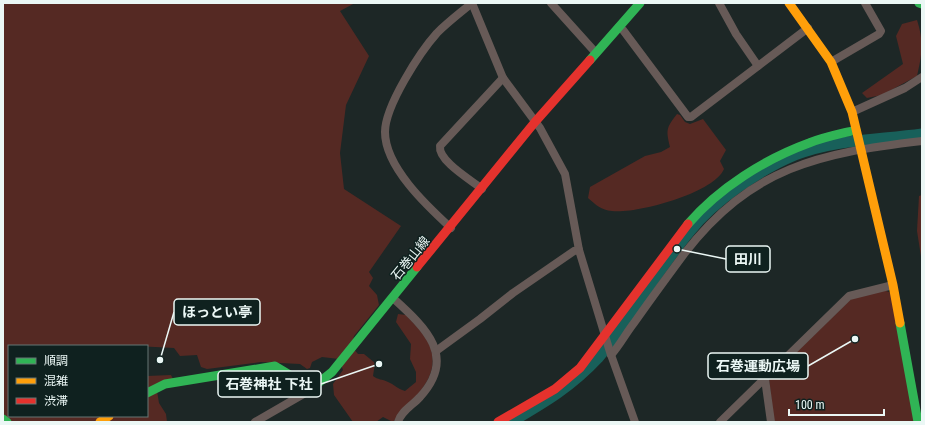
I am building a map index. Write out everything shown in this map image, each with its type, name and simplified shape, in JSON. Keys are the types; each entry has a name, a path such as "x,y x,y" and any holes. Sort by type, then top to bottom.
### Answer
{"street":[{"path":"451,228 429,208 393,160 385,132 387,120 402,85 424,50 447,23 472,3 503,78 535,122 565,174 579,250 611,354 635,422"},
{"path":"551,3 596,53"},
{"path":"719,3 736,34 758,66"},
{"path":"789,3 831,62 852,112 893,285 918,422"},
{"path":"831,62 879,34 881,31 865,3"},
{"name":"石巻山線","path":"307,392 340,363 394,299 535,122 619,27 635,5"},
{"path":"619,27 623,30 688,117 692,117 808,28"},
{"path":"852,112 905,88 922,77"},
{"path":"482,189 448,164 440,149 440,146 503,78"},
{"path":"498,422 525,407 566,380 595,351 683,230 703,207 739,180 782,154 810,142 856,131"},
{"path":"611,354 708,224 736,200 763,181 811,160 860,148 922,141"},
{"path":"436,351 513,293 574,251 579,250"},
{"path":"720,422 849,296 893,285"},
{"path":"394,299 428,334 435,345 438,360 437,371 430,384 420,397 404,412 398,422"},
{"path":"148,393 166,384 275,366 296,378 307,392 255,422"},
{"path":"765,378 770,422"},
{"path":"3,419 7,422"}],"shaded area":[{"path":"3,3 355,3 340,11 369,56 346,105 340,153 344,189 401,226 369,272 373,278 369,286 377,295 379,305 354,336 351,346 358,354 364,354 375,363 373,376 405,391 416,382 416,372 410,359 411,344 396,322 398,314 406,315 426,338 431,351 433,363 430,374 418,394 393,422 383,417 376,422 353,422 334,395 333,384 343,370 339,359 322,357 312,362 310,368 307,369 300,364 261,362 207,369 201,367 197,355 180,356 174,348 148,347 148,345 8,345 8,417 148,417 148,376 171,375 173,379 156,385 159,403 166,414 167,422 3,422"},
{"path":"917,20 921,35 922,48 917,76 882,95 867,98 862,93 903,64 896,36 902,24"},
{"path":"677,114 680,115 685,122 690,124 703,119 726,150 720,161 724,169 717,178 691,194 639,209 624,211 605,210 588,198 590,187 645,156 661,152 670,147 668,129"},
{"path":"922,195 922,263 917,231 919,196"},
{"path":"884,290 891,293 914,422 774,422 769,379 851,299"}],"waterway":[{"path":"511,422 568,386 598,358 614,338 669,258 690,231 711,209 738,187 781,161 810,150 842,143 922,134"}],"traffic: fast":[{"path":"590,60 640,3"},
{"path":"688,224 714,198 728,187 776,157 826,137 856,130"},
{"path":"148,392 165,384 275,366 295,378 307,392 332,372 417,267"},
{"path":"900,323 918,422"},
{"path":"3,419 7,422"}],"traffic: slow":[{"path":"789,3 831,62 852,112 893,285 900,323"},
{"path":"100,422 108,417"}],"traffic: jam":[{"path":"417,267 535,122 590,60"},
{"path":"498,422 555,389 580,368 688,224"}],"place":[{"name":"田川","path":"677,249"},
{"name":"石巻運動広場","path":"855,339"},
{"name":"ほっとい亭","path":"160,360"},
{"name":"石巻神社 下社","path":"379,364"}]}
